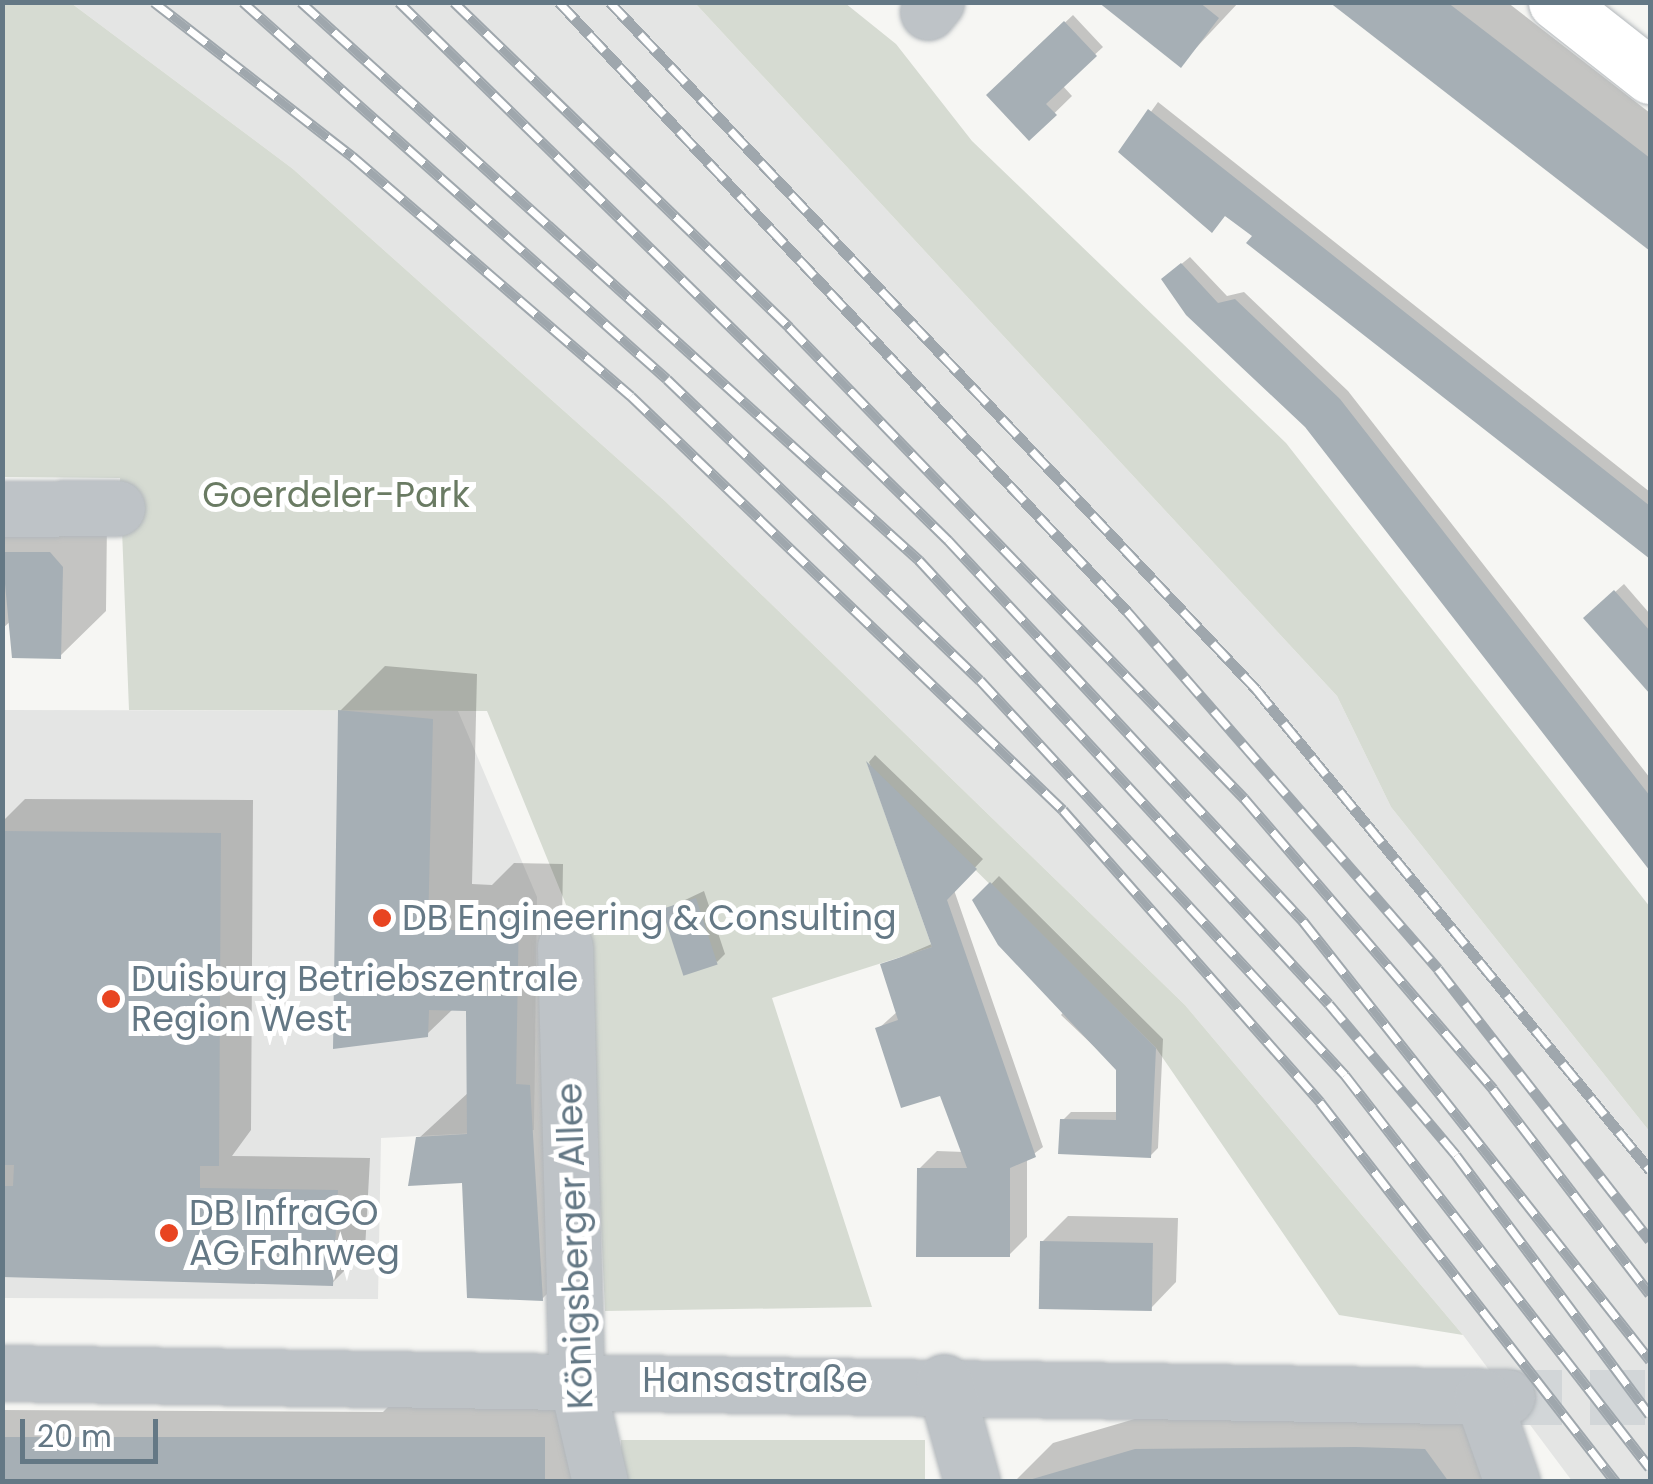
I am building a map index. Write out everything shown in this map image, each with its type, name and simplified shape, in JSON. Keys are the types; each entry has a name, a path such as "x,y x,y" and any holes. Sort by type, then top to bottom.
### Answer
{"main road":[{"path":"1556,2 1650,76"}],"street":[{"path":"2,509 117,508"},
{"name":"Königsberger Allee","path":"565,947 576,1379 600,1482"},
{"name":"Hansastraße","path":"2,1373 944,1382 1495,1397 1512,1482"},
{"path":"944,1382 972,1482"}],"shaded area":[{"path":"71,3 695,3 1337,696 1391,807 1650,1132 1650,1481 1572,1481 1463,1335 1185,1005 665,501 293,169"},
{"path":"2,710 458,711 537,897 534,1130 381,1138 378,1299 3,1298"}],"green space":[{"name":"Goerdeler-Park","path":"3,3 71,3 293,169 665,501 1185,1005 1463,1335 1339,1315 1156,1048 867,763 932,947 772,998 872,1307 605,1311 589,961 487,711 129,710 120,478 3,477"},
{"path":"695,3 845,3 896,44 972,141 1286,443 1650,907 1650,1132 1391,807 1337,696"},
{"path":"621,1440 925,1440 925,1482 621,1482"}],"building":[{"path":"1098,2 1199,2 1219,18 1181,68"},
{"path":"1329,2 1447,2 1650,158 1650,251"},
{"path":"1064,21 1097,56 1046,104 1057,115 1029,141 986,95"},
{"path":"1148,109 1650,506 1650,559 1246,243 1252,236 1225,216 1212,233 1118,152"},
{"path":"1181,263 1218,303 1235,299 1340,399 1650,796 1650,871 1305,427 1186,315 1161,279"},
{"path":"2,552 50,552 63,567 61,659 12,658"},
{"path":"1614,590 1650,631 1650,694 1583,618"},
{"name":"DB Engineering & Consulting","path":"338,710 433,719 428,928 464,931 466,908 519,908 516,1084 530,1085 543,1301 467,1298 462,1183 408,1186 416,1137 467,1134 466,1011 429,1010 428,1037 333,1049"},
{"path":"866,761 977,869 947,900 1036,1157 1010,1168 1010,1257 916,1257 917,1168 967,1168 940,1096 901,1108 875,1028 898,1020 880,964 932,947"},
{"name":"Duisburg Betriebszentrale Region West","path":"2,831 221,833 219,1166 200,1166 200,1188 338,1190 333,1286 2,1277 2,1186 13,1186 14,1165 2,1165"},
{"path":"990,882 1156,1048 1151,1158 1058,1154 1060,1119 1116,1120 1116,1070 998,945 972,900"},
{"path":"696,898 718,965 683,976 662,909"},
{"path":"1040,1241 1153,1243 1152,1311 1039,1309"},
{"path":"2,1437 545,1437 545,1482 2,1482"},
{"path":"1135,1449 1425,1449 1449,1482 1029,1480"}],"tunnel":[{"path":"1507,1397 1650,1397"}],"railway":[{"path":"154,2 352,156 631,396 1063,810 1320,1102 1616,1482"},
{"path":"243,2 667,379 980,680 1345,1075 1650,1468"},
{"path":"301,2 919,560 1329,1004 1456,1155 1650,1415"},
{"path":"399,2 948,540 1303,921 1650,1360"},
{"path":"454,2 789,327 1244,798 1493,1089 1650,1294"},
{"path":"559,2 1127,611 1438,969 1650,1240"},
{"path":"610,2 1256,689 1650,1170"}],"place":[{"name":"DB Engineering & Consulting","path":"382,918"},
{"name":"Duisburg Betriebszentrale Region West","path":"111,999"},
{"name":"DB InfraGO AG Fahrweg","path":"169,1233"}]}
